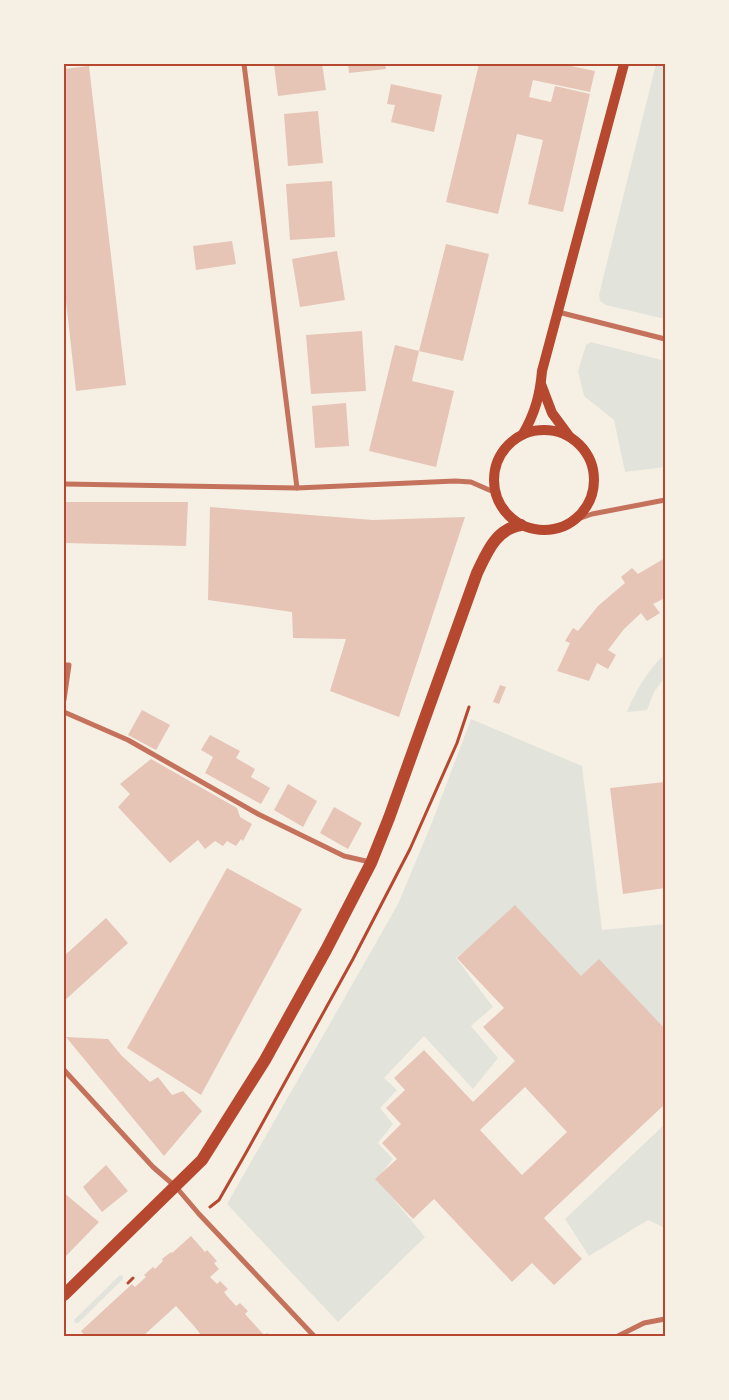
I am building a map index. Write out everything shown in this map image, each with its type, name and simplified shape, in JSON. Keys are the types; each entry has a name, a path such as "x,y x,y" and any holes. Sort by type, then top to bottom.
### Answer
{"main road":[{"path":"521,525 510,517 496,493 494,479 496,465 507,447 523,434 533,416 541,384 542,371 624,64"},
{"path":"64,1295 202,1160 265,1060 370,863 392,809 477,573 489,547 502,533 512,526 521,525 543,530 560,527 575,520 585,510 594,484 594,470 589,456 552,413 541,384"},
{"path":"523,434 538,430 555,430 570,436"}],"street":[{"path":"244,64 297,488"},
{"path":"558,312 665,339"},
{"path":"64,484 297,488 455,481 470,482 496,493"},
{"path":"575,520 592,514 665,500"},
{"path":"64,665 69,664 64,700"},
{"path":"64,712 128,740 258,814 344,856 370,863"},
{"path":"64,1070 153,1167 176,1186 199,1214 314,1336"},
{"path":"618,1336 644,1323 665,1319"}],"path":[{"path":"199,1214 219,1200 353,959 410,850 457,743 469,708"},
{"path":"128,1283 133,1278"}],"shaded area":[{"path":"656,64 665,64 665,319 606,305 600,301 599,295"},
{"path":"591,342 665,361 665,467 625,472 614,420 584,396 578,371 586,345"},
{"path":"665,654 665,677 654,692 647,710 627,712 643,681"},
{"path":"471,719 582,766 602,930 665,924 665,1044 598,973 581,982 514,910 456,958 493,1007 471,1026 498,1058 473,1089 424,1036 384,1078 397,1090 380,1108 393,1124 378,1143 393,1159 377,1179 425,1237 338,1322 227,1204 398,904 431,825"},
{"path":"665,1124 665,1228 648,1220 589,1256 565,1219"},
{"path":"120,1275 123,1276 123,1279 78,1323 75,1323 74,1320"}],"building":[{"path":"274,64 322,64 326,90 278,96"},
{"path":"348,64 385,64 386,69 349,73"},
{"path":"479,64 561,64 595,71 590,92 533,80 529,97 551,102 555,86 590,94 563,212 528,204 543,140 517,134 498,214 446,202"},
{"path":"89,66 126,385 76,391 64,283 64,69"},
{"path":"391,84 442,95 434,132 391,122 395,105 387,104"},
{"path":"318,111 323,163 288,166 284,114"},
{"path":"332,181 335,237 290,240 286,184"},
{"path":"232,241 236,264 196,270 193,246"},
{"path":"446,244 489,254 463,361 419,351"},
{"path":"337,251 345,300 300,307 292,259"},
{"path":"362,331 366,391 311,394 306,335"},
{"path":"395,345 419,351 412,381 454,391 436,467 369,451"},
{"path":"346,403 349,446 315,448 312,406"},
{"path":"64,502 188,502 186,546 64,543"},
{"path":"210,507 373,520 465,517 399,717 330,691 346,639 293,638 292,612 208,600"},
{"path":"665,558 665,598 653,604 660,613 647,621 641,613 624,629 608,650 616,655 608,669 597,663 589,681 557,671 570,643 565,641 573,628 578,631 598,606 625,583 621,577 632,568 638,574"},
{"path":"500,685 506,687 499,704 493,702"},
{"path":"142,710 170,725 156,750 128,735"},
{"path":"210,735 240,751 236,758 255,769 251,777 270,788 261,804 205,773 213,757 201,750"},
{"path":"151,759 237,808 240,817 252,824 243,841 241,839 236,846 227,841 223,846 215,841 205,849 198,840 170,863 118,807 130,794 120,784"},
{"path":"665,782 665,888 623,894 610,788"},
{"path":"288,784 317,801 303,827 274,810"},
{"path":"334,807 362,823 348,849 320,833"},
{"path":"227,868 302,909 201,1095 127,1048"},
{"path":"515,905 581,976 599,959 665,1029 665,1104 544,1218 582,1259 554,1285 532,1263 512,1282 434,1199 413,1219 375,1179 397,1159 382,1143 401,1124 386,1108 405,1090 394,1078 424,1050 473,1102 515,1061 483,1027 504,1008 457,958","holes":["525,1087 567,1132 522,1175 480,1130"]},
{"path":"106,918 128,943 64,1001 64,956"},
{"path":"66,1037 108,1039 121,1055 150,1082 158,1077 172,1095 183,1091 202,1111 164,1156"},
{"path":"106,1165 128,1191 102,1212 83,1187"},
{"path":"64,1193 99,1222 64,1258"},
{"path":"191,1236 205,1252 207,1250 217,1261 214,1263 219,1269 210,1277 217,1284 220,1281 228,1289 224,1292 227,1296 236,1306 240,1303 248,1311 245,1314 264,1335 267,1333 271,1336 199,1336 201,1335 176,1306 143,1336 85,1336 81,1331 132,1284 135,1287 146,1277 144,1275 153,1267 155,1269 163,1261 162,1259 172,1253"}]}
